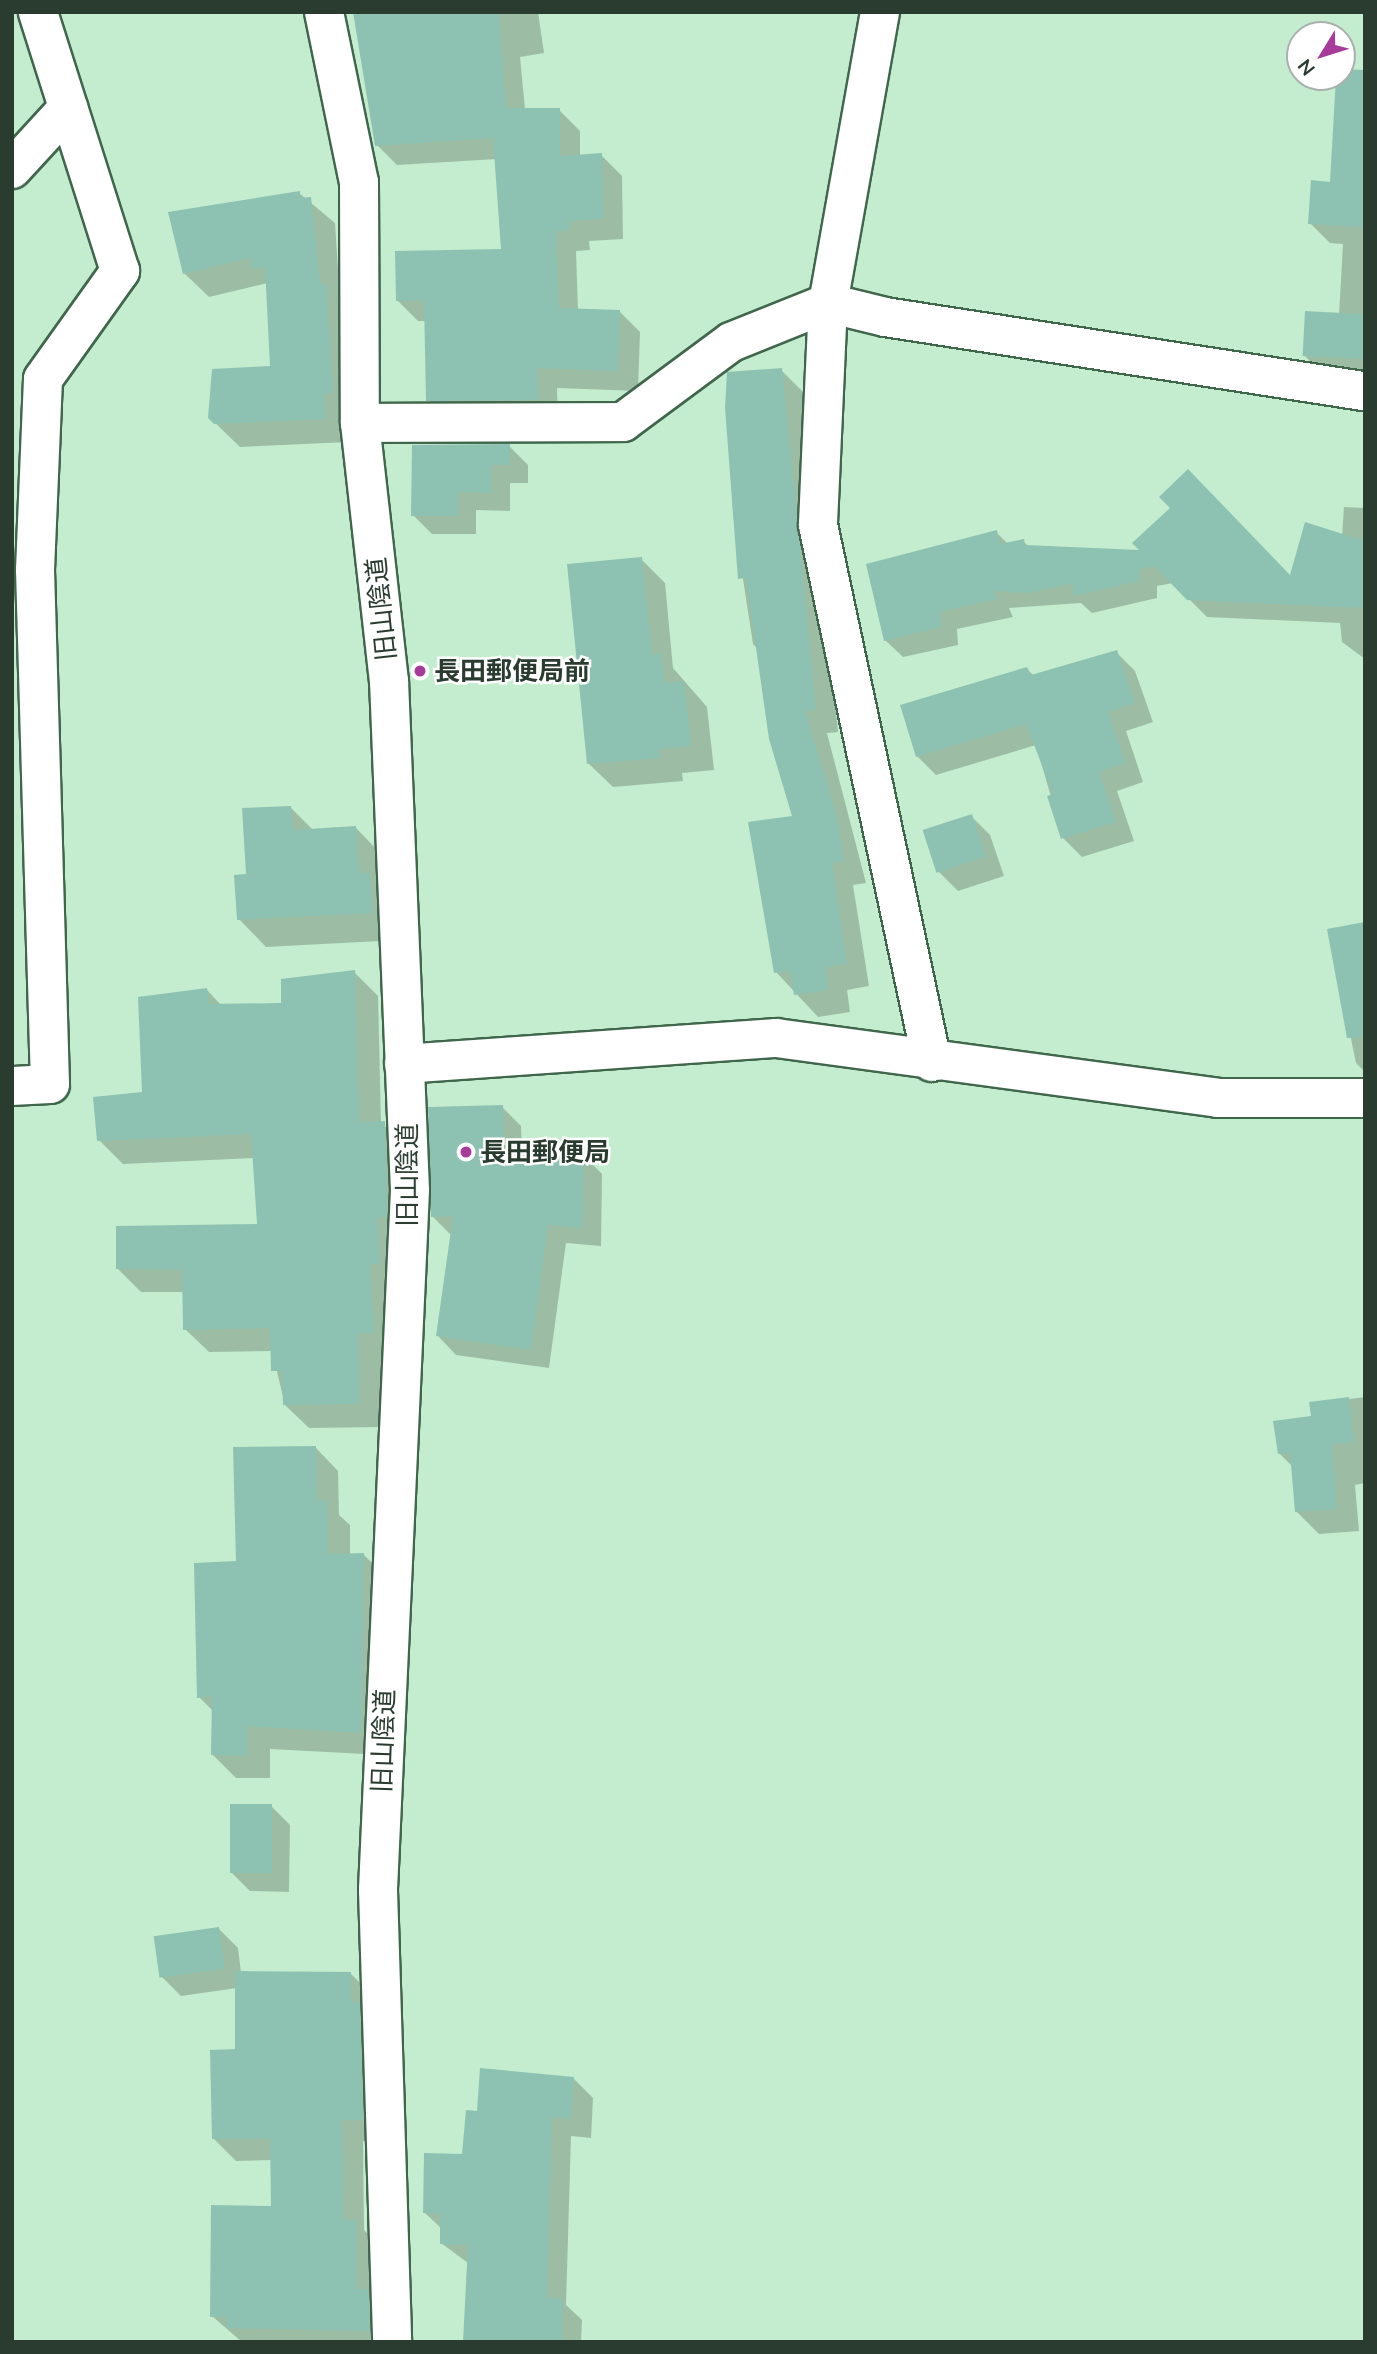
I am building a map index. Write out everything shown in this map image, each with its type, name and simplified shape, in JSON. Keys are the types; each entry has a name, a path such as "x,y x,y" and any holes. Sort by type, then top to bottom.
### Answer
{"street":[{"path":"12,1086 50,1084 26,792 24,571 43,379 120,271 38,12"},
{"name":"旧山陰道","path":"324,12 359,182 360,423 389,681 410,1190 378,1890 392,2342"},
{"path":"880,12 828,303 818,525 932,1062"},
{"path":"12,169 68,108"},
{"path":"360,423 623,422 731,342 828,303 1365,391"},
{"path":"404,1064 775,1038 932,1062 1217,1098 1365,1098"}],"building":[{"path":"353,12 499,12 506,108 560,108 560,156 602,153 604,219 570,221 570,230 556,231 559,308 620,310 618,371 537,368 538,400 426,401 424,300 396,301 395,251 501,249 493,138 375,146"},
{"path":"1356,70 1365,70 1365,227 1308,224 1311,180 1330,182 1335,91 1356,91"},
{"path":"300,191 300,198 311,197 320,284 326,284 333,393 324,393 326,419 214,424 208,418 212,369 270,366 265,267 251,269 250,258 183,274 168,212"},
{"path":"1305,311 1365,314 1363,359 1303,356"},
{"path":"782,368 816,710 805,711 837,817 844,861 832,863 847,964 826,967 828,990 794,995 790,971 774,973 748,822 792,816 769,739 746,578 738,579 725,408 727,372"},
{"path":"510,444 510,465 491,465 492,493 458,492 458,516 411,516 412,445"},
{"path":"1188,469 1290,575 1305,522 1365,541 1365,608 1187,600 1154,566 1140,569 1139,581 1073,596 1073,583 1029,593 993,591 997,599 940,612 941,627 884,641 866,564 997,530 1000,544 1024,539 1025,545 1139,550 1132,543 1170,508 1159,497"},
{"path":"642,557 652,654 661,653 665,683 684,681 691,746 659,749 660,758 587,764 567,564"},
{"path":"1117,650 1135,703 1108,712 1125,763 1099,772 1116,822 1061,839 1047,796 1053,794 1026,724 916,757 900,705 1027,667 1031,675"},
{"path":"291,806 293,830 356,826 359,873 370,873 372,913 237,920 234,875 246,874 242,808"},
{"path":"972,814 986,857 936,873 923,830"},
{"path":"1365,922 1365,1037 1347,1038 1327,929"},
{"path":"355,970 359,1122 385,1121 387,1217 377,1218 380,1264 370,1264 374,1333 358,1333 359,1404 283,1405 282,1371 271,1371 270,1328 183,1330 182,1270 116,1269 116,1226 257,1224 251,1134 97,1141 93,1097 142,1092 138,997 207,988 209,1004 281,1003 281,979"},
{"path":"503,1105 504,1151 584,1153 582,1228 548,1225 531,1350 436,1336 453,1216 431,1217 428,1107"},
{"path":"1349,1397 1354,1442 1332,1444 1337,1509 1295,1512 1290,1453 1278,1454 1273,1421 1311,1416 1309,1402"},
{"path":"316,1446 317,1501 327,1500 328,1554 364,1553 361,1733 247,1726 247,1756 211,1755 212,1696 197,1698 194,1563 236,1561 233,1447"},
{"path":"230,1804 272,1804 272,1873 230,1873"},
{"path":"219,1927 225,1969 159,1978 154,1936"},
{"path":"235,1971 351,1972 351,2002 360,2002 363,2120 342,2120 343,2220 356,2220 357,2289 368,2289 370,2331 226,2328 227,2317 210,2317 211,2205 271,2206 270,2139 212,2139 210,2050 235,2049"},
{"path":"480,2068 574,2077 571,2119 552,2117 547,2298 563,2299 562,2342 463,2342 468,2245 440,2244 440,2214 423,2213 424,2153 462,2154 466,2110 477,2111"}],"place":[{"name":"長田郵便局前","path":"420,671"},
{"name":"長田郵便局","path":"466,1152"}]}
